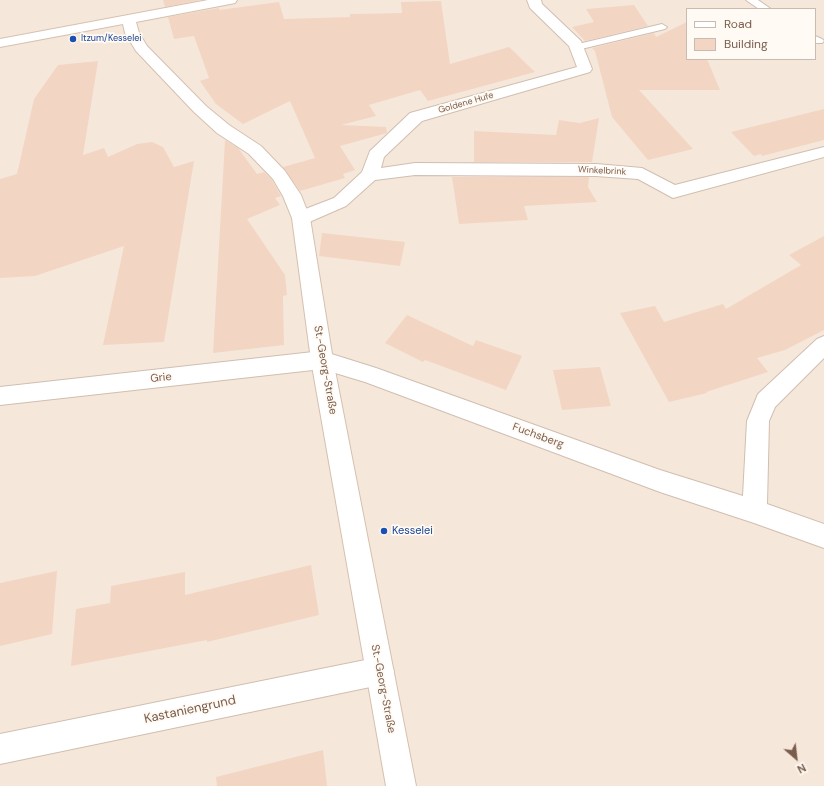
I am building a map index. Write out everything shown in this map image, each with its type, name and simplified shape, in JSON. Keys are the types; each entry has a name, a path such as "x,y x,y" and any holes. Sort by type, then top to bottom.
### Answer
{"street":[{"path":"0,43 128,19 196,3 230,0"},
{"name":"Goldene Hufe","path":"370,175 376,156 416,117 584,69 576,44 535,5 534,0"},
{"name":"St.-Georg-Straße","path":"128,19 132,33 141,48 173,81 223,129 255,150 279,174 292,195 301,218 322,360 401,786"},
{"name":"Winkelbrink","path":"370,175 415,169 596,170 642,174 673,192 824,152"},
{"path":"301,218 340,202 370,175"},
{"path":"754,512 758,421 766,401 824,345"},
{"name":"Grie","path":"0,396 322,360"},
{"name":"Fuchsberg","path":"322,360 368,374 660,481 824,536"},
{"name":"Kastaniengrund","path":"0,749 380,671"}],"lane":[{"path":"751,0 764,8"},
{"path":"577,47 662,27"}],"shaded area":[{"path":"0,0 824,0 824,786 0,786"}],"building":[{"path":"163,0 200,0 165,7"},
{"path":"441,1 450,64 509,47 535,72 428,101 420,90 369,105 376,116 341,125 386,127 387,133 340,146 355,170 343,174 345,178 300,191 283,167 315,158 290,101 243,124 216,104 200,81 209,78 194,36 174,39 168,17 219,8 219,10 279,2 284,19 350,17 350,14 402,13 401,2"},
{"path":"634,5 648,26 585,41 572,27 594,22 586,9"},
{"path":"686,22 686,60 707,60 720,90 639,90 693,149 648,160 612,117 595,51 592,48 654,33 656,37"},
{"path":"98,61 83,155 104,148 108,157 137,144 152,142 163,147 174,167 194,161 164,342 103,345 124,246 35,276 0,278 0,179 17,174 34,99 58,65"},
{"path":"824,109 824,140 762,156 761,154 754,156 731,132"},
{"path":"599,118 592,162 474,162 474,131 556,135 559,120 580,123"},
{"path":"225,140 238,148 257,174 264,172 272,180 281,196 275,198 280,205 247,219 285,275 287,295 283,296 284,345 213,353"},
{"path":"452,177 589,177 588,187 597,202 524,206 528,220 459,224"},
{"path":"322,233 405,242 400,266 319,256"},
{"path":"824,236 824,330 785,350 757,358 768,372 706,392 707,393 669,402 620,313 655,306 664,322 723,304 726,309 801,265 789,255"},
{"path":"407,315 473,346 476,340 522,356 506,390 425,360 423,362 385,343"},
{"path":"600,367 611,406 562,410 553,370"},
{"path":"311,565 319,615 207,642 207,640 71,666 76,609 110,603 111,586 185,572 185,595"},
{"path":"57,571 52,634 0,646 0,583"},
{"path":"323,750 327,786 217,786 216,777"}],"place":[{"name":"Itzum/Kesselei","path":"73,39"},
{"name":"Kesselei","path":"384,531"}]}
